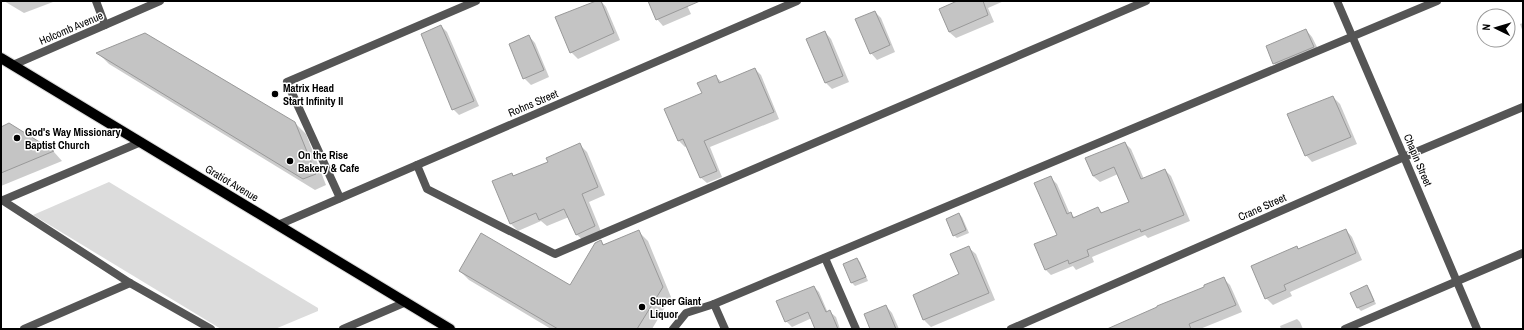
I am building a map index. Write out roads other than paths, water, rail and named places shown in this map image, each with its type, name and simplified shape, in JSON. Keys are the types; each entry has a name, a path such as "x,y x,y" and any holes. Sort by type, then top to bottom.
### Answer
{"main road":[{"name":"Gratiot Avenue","path":"1,58 450,329"}],"street":[{"path":"96,1 105,25"},
{"name":"Holcomb Avenue","path":"13,65 160,1"},
{"path":"340,198 287,82 476,1"},
{"name":"Rohns Street","path":"278,225 797,1"},
{"path":"417,166 427,189 555,254 1146,1"},
{"name":"Chapin Street","path":"1337,1 1477,329"},
{"path":"673,329 686,313 714,304 825,258 1437,1"},
{"name":"Crane Street","path":"1011,329 1404,157 1523,107"},
{"path":"2,201 142,142"},
{"path":"2,201 130,284 211,329"},
{"path":"1345,329 1523,252"},
{"path":"825,258 856,329"},
{"path":"24,329 130,284"},
{"path":"343,329 406,302"},
{"path":"714,304 725,329"}],"place":[{"name":"Matrix Head Start Infinity II","path":"275,94"},
{"name":"God's Way Missionary Baptist Church","path":"17,138"},
{"name":"On the Rise Bakery & Cafe","path":"290,161"},
{"name":"Super Giant Liquor","path":"642,307"}]}
